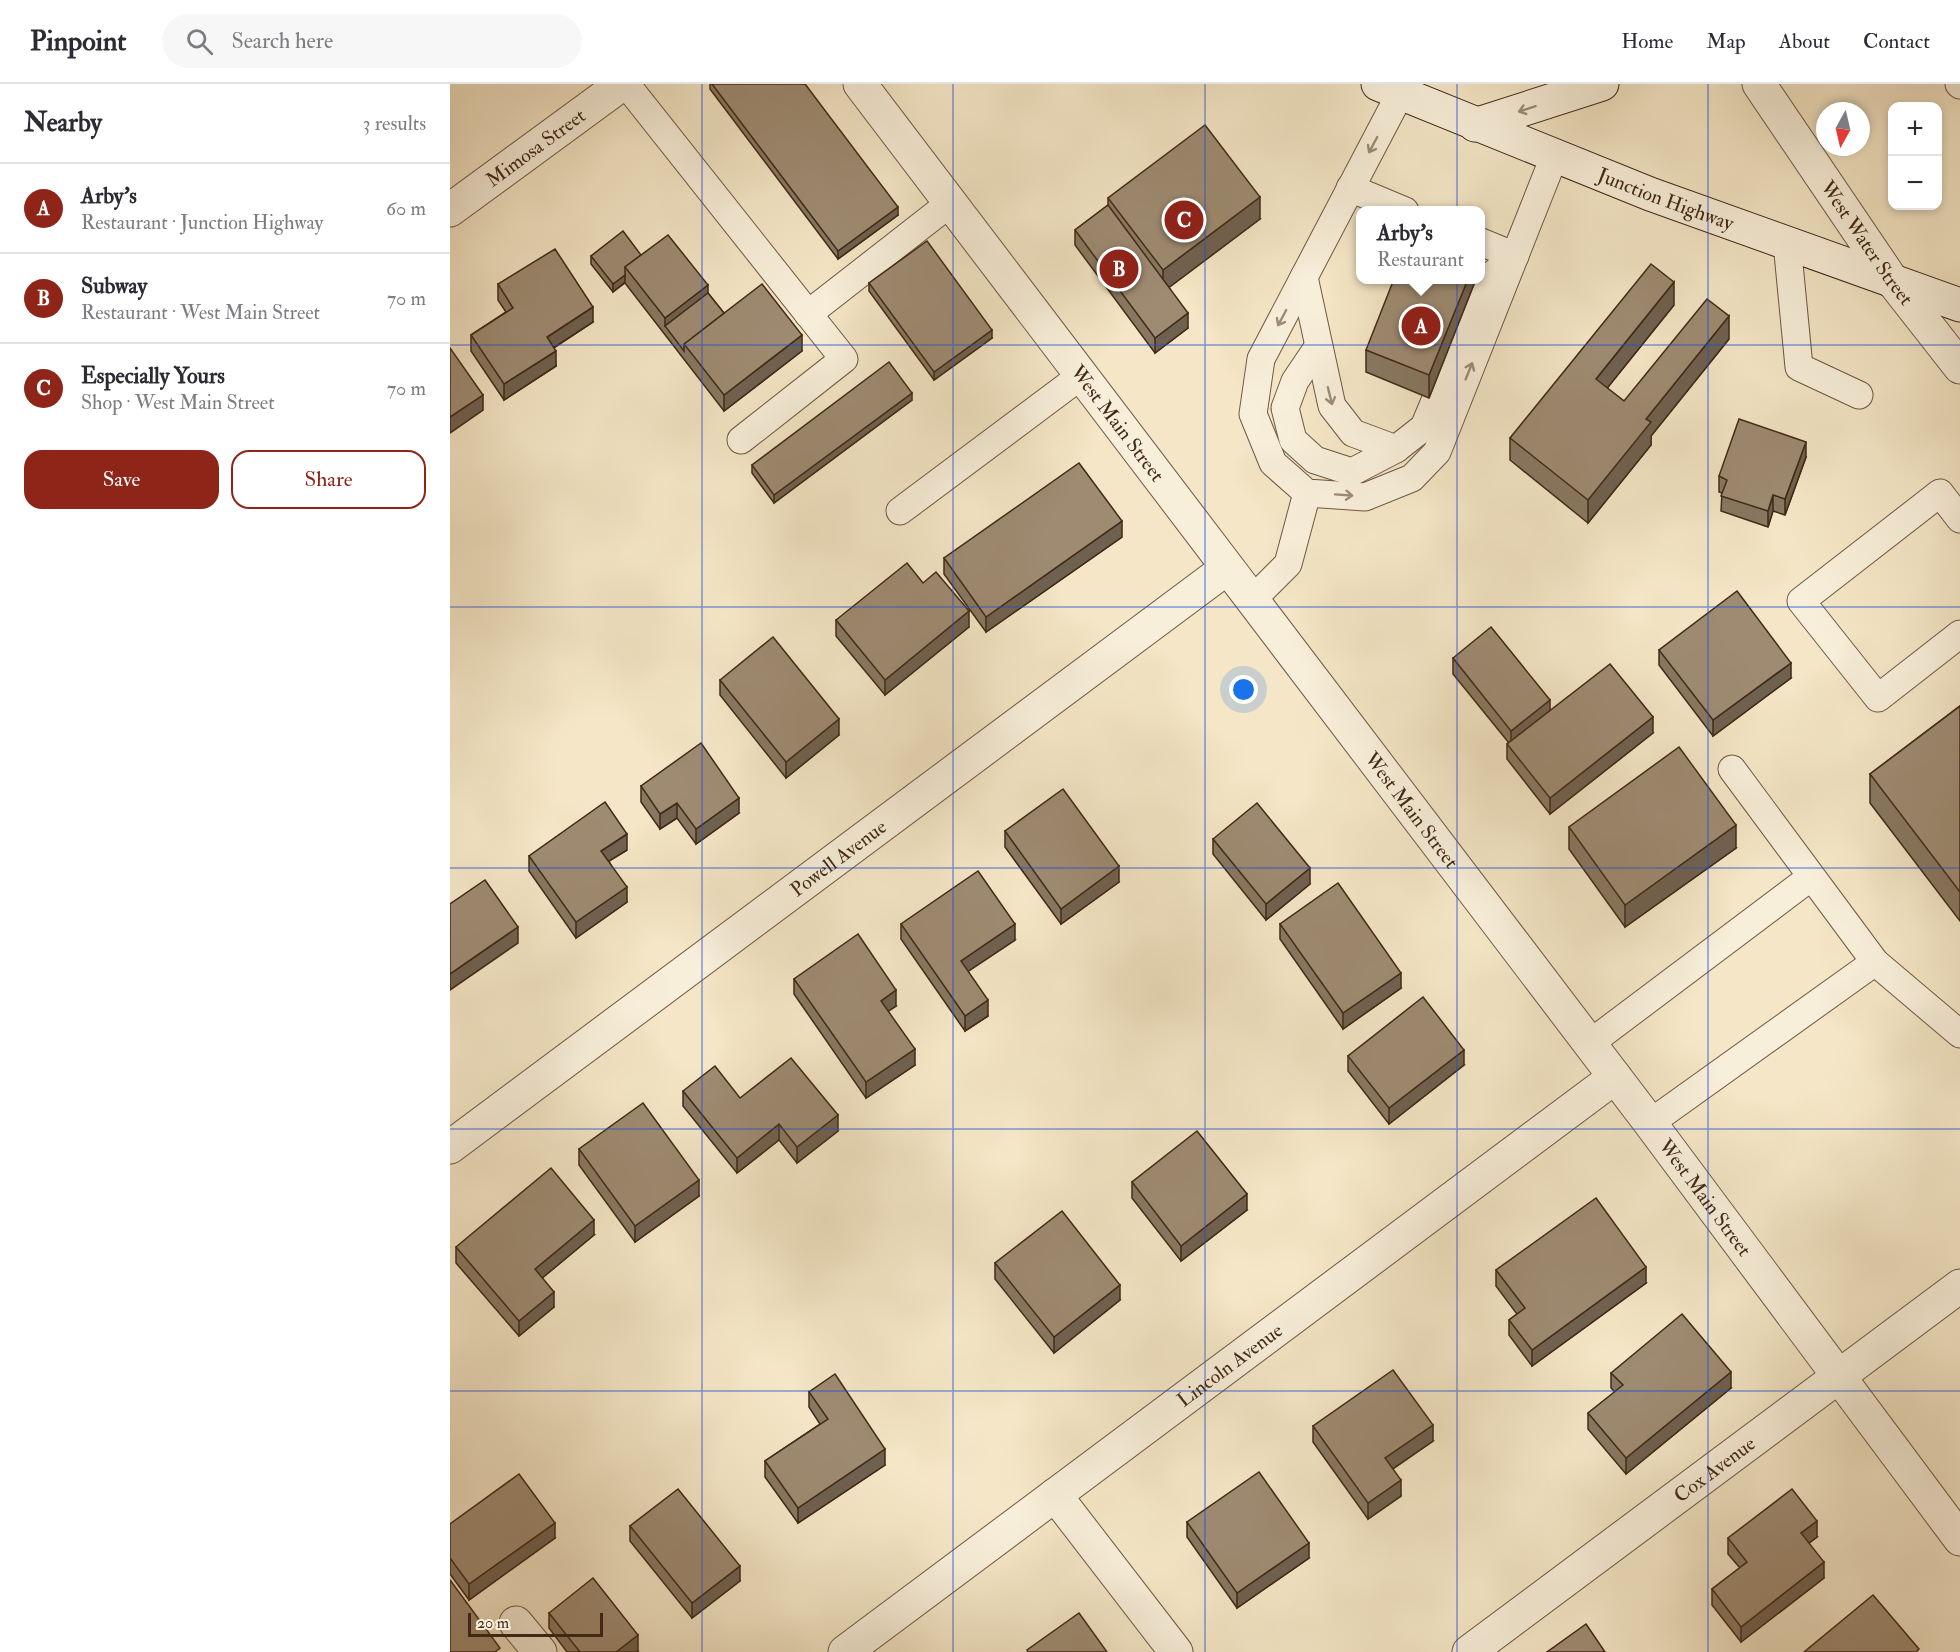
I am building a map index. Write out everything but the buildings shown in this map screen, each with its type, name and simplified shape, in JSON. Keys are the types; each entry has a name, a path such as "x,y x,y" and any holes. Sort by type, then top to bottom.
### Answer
{"street":[{"name":"Mimosa Street","path":"450,210 624,84"},
{"name":"West Main Street","path":"860,84 1650,1123 1960,1539"},
{"path":"1475,125 1602,84"},
{"name":"West Water Street","path":"1759,84 1891,279 1960,367"},
{"name":"Junction Highway","path":"1389,89 1650,194 1960,305"},
{"name":"Powell Avenue","path":"450,1147 1227,568"},
{"name":"Lincoln Avenue","path":"845,1652 1615,1077"},
{"name":"Cox Avenue","path":"1469,1652 1960,1286"},
{"path":"1055,1495 1176,1652"},
{"path":"516,1623 540,1652"}],"lane":[{"path":"624,84 844,359 741,440"},
{"path":"1389,89 1350,188 1261,359 1253,414 1273,463 1307,493 1365,497 1412,478 1437,452 1554,157"},
{"path":"1350,188 1395,206"},
{"path":"808,314 949,204"},
{"path":"1787,243 1799,367 1859,395"},
{"path":"1485,244 1515,256"},
{"path":"1485,282 1515,256"},
{"path":"1304,277 1332,406 1353,433 1396,449"},
{"path":"1318,347 1295,381 1285,408 1293,440 1316,460 1352,472 1396,449 1424,427 1484,284"},
{"path":"900,511 1082,375"},
{"path":"1252,600 1288,564 1307,493"},
{"path":"1960,519 1940,493 1801,601 1878,698 1960,634"},
{"path":"1732,769 1875,962 1960,1034"},
{"path":"1589,1044 1811,876"},
{"path":"1650,1123 1875,962"}],"place":[{"name":"Especially Yours","path":"1184,220"},
{"name":"Subway","path":"1119,269"},
{"name":"Arby's","path":"1421,326"}]}
